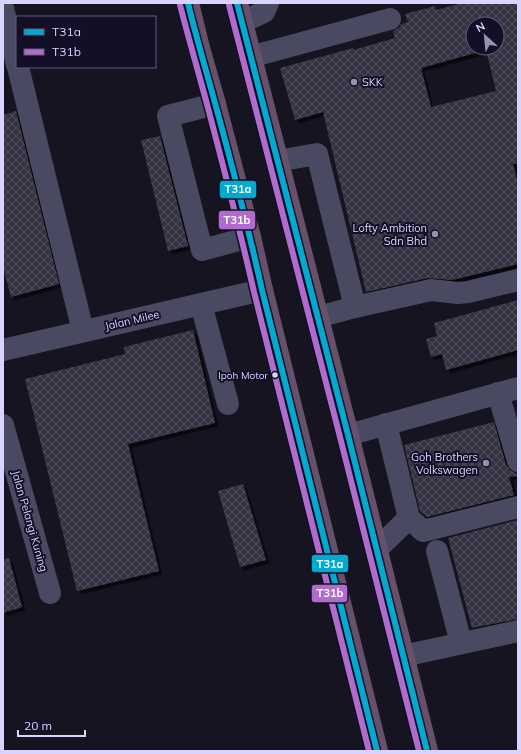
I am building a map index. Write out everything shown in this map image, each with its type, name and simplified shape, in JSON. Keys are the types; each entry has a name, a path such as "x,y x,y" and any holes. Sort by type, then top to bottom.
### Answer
{"highway":[{"path":"188,3 250,237 376,751"},
{"path":"239,13 377,548 427,751"}],"street":[{"path":"239,13 264,12 268,3"},
{"path":"3,8 16,62"},
{"path":"250,57 390,19"},
{"path":"17,68 82,331"},
{"path":"215,104 168,116 202,250 250,237"},
{"path":"277,161 317,154 355,307"},
{"path":"318,318 355,307 432,290 458,293 468,292 518,280"},
{"name":"Jalan Milee","path":"3,350 262,290"},
{"path":"201,304 228,404"},
{"path":"348,435 508,390 518,461"},
{"path":"386,424 409,518 423,531 518,507"},
{"name":"Jalan Pelangi Kuning","path":"3,425 50,593"},
{"path":"377,548 409,518"},
{"path":"437,551 462,643"},
{"path":"404,656 518,631"}],"building":[{"path":"462,3 518,3 518,163 513,164 518,184 518,264 452,280 428,278 366,292 323,112 295,120 280,68 395,38 393,31 399,28 401,24 408,22 405,14 435,6 436,10","holes":["465,16 505,16 505,56 487,56 496,91 431,107 421,68 465,56"]},
{"path":"16,111 59,284 11,297 3,267 3,115"},
{"path":"160,136 188,246 168,251 141,140"},
{"path":"518,300 518,350 446,370 442,354 431,357 426,339 437,336 434,323"},
{"path":"193,330 215,423 128,444 159,571 77,591 25,379 125,354 124,347"},
{"path":"494,422 506,465 510,470 518,473 518,476 509,477 514,495 427,517 420,511 404,445"},
{"path":"243,484 266,560 240,567 218,491"},
{"path":"518,520 518,619 472,628 448,538"},
{"path":"9,558 22,607 3,613 3,559"}],"transit line":[{"name":"T31a","path":"188,3 240,196 377,751"},
{"name":"T31a","path":"237,3 348,435 427,751"},
{"name":"T31b","path":"180,5 232,200 369,751"},
{"name":"T31b","path":"229,5 419,751"}],"place":[{"name":"SKK","path":"354,82"},
{"name":"Lofty Ambition Sdn Bhd","path":"435,234"},
{"name":"Ipoh Motor","path":"275,375"},
{"name":"Goh Brothers Volkswagen","path":"486,463"}]}
